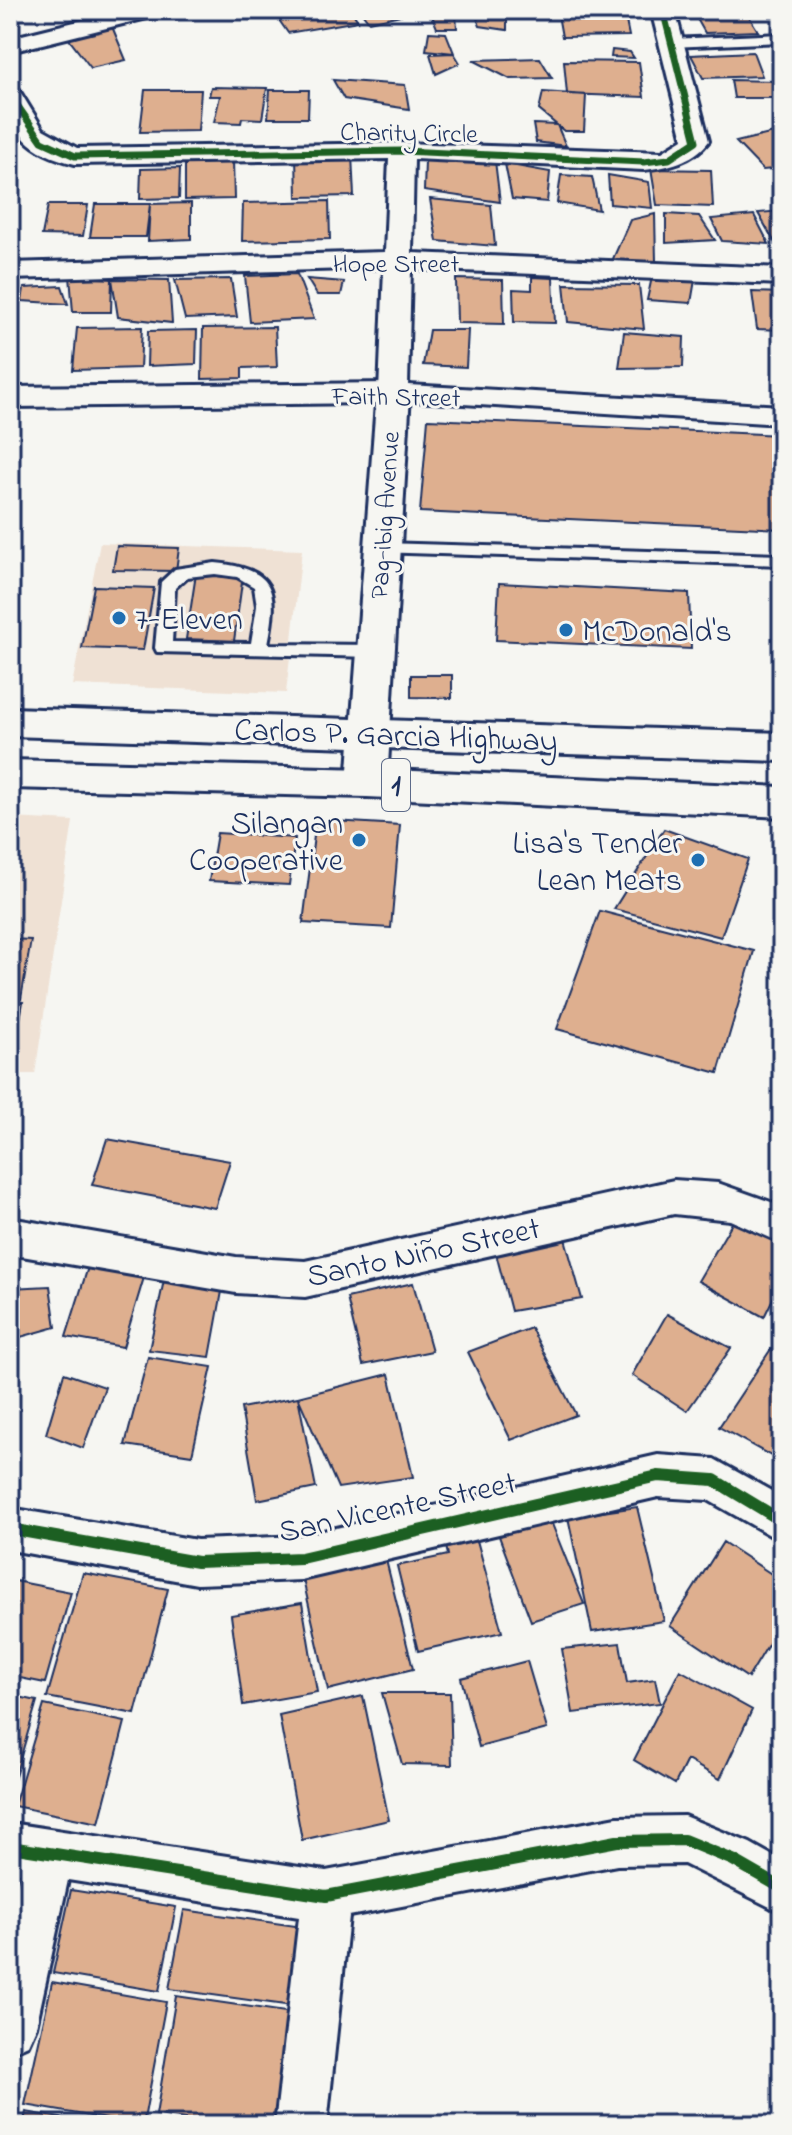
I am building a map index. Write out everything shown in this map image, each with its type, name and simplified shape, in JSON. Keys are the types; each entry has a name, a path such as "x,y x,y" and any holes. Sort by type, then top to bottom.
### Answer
{"main road":[{"name":"Faith Street","path":"10,397 393,393"},
{"name":"Pag-ibig Avenue","path":"367,783 393,393"},
{"name":"Carlos P. Garcia Highway","path":"10,722 782,747"},
{"name":"Carlos P. Garcia Highway","path":"10,774 367,783 782,802"}],"street":[{"path":"10,45 151,10"},
{"name":"Charity Circle","path":"10,95 34,136 44,145 75,156 402,151 596,161 669,159 696,141 663,10"},
{"name":"Pag-ibig Avenue","path":"393,393 402,151"},
{"name":"Hope Street","path":"10,271 399,260 782,276"},
{"name":"Faith Street","path":"393,393 782,415"},
{"name":"Santo Niño Street","path":"10,1236 236,1275 305,1279 674,1197 707,1195 746,1206 782,1226"},
{"name":"San Vicente Street","path":"10,1529 197,1562 301,1558 658,1476 714,1480 782,1521"},
{"path":"10,2027 29,1851 326,1896 617,1841 684,1840 733,1860 782,1888"},
{"path":"301,2125 326,1896"}],"lane":[{"path":"671,43 782,38"},
{"path":"382,548 782,560"},
{"path":"258,649 265,592 257,579 240,571 213,569 182,573 167,586 163,648 375,651"}],"shaded area":[{"path":"100,543 302,550 286,693 72,685"},
{"path":"10,818 73,821 35,1074 10,1074"}],"building":[{"path":"272,10 351,10 358,21 288,33"},
{"path":"360,10 413,10 415,12 369,22"},
{"path":"692,10 745,10 758,31 705,33"},
{"path":"624,11 629,36 562,37 558,15"},
{"path":"431,13 456,14 457,28 437,28"},
{"path":"476,16 507,17 507,30 480,26"},
{"path":"111,24 126,60 91,68 68,38"},
{"path":"429,32 446,33 454,53 426,50"},
{"path":"612,50 630,52 634,58 611,57"},
{"path":"753,52 762,76 703,78 691,55"},
{"path":"454,53 460,63 436,74 430,54"},
{"path":"540,58 552,78 510,79 473,60"},
{"path":"564,61 639,62 644,97 567,94"},
{"path":"333,80 405,85 409,109 344,99"},
{"path":"731,80 777,81 781,98 734,98"},
{"path":"211,87 267,88 262,119 242,118 241,123 214,122 220,96 209,96"},
{"path":"145,90 201,90 198,131 140,132"},
{"path":"270,90 309,90 308,118 268,118"},
{"path":"543,92 586,95 584,131 564,131 539,110"},
{"path":"533,124 557,125 566,146 536,142"},
{"path":"782,131 782,168 763,170 736,142"},
{"path":"352,155 354,196 297,197 296,156"},
{"path":"233,160 234,199 185,200 185,161"},
{"path":"425,161 495,161 500,202 424,191"},
{"path":"505,164 550,172 547,202 512,199"},
{"path":"180,168 179,198 140,199 141,169"},
{"path":"651,169 711,170 713,207 657,205"},
{"path":"561,175 592,177 599,210 557,203"},
{"path":"608,175 649,182 652,208 610,204"},
{"path":"430,199 491,205 495,246 437,241"},
{"path":"329,201 330,239 242,241 243,203"},
{"path":"191,203 191,239 148,241 150,204"},
{"path":"95,204 150,204 146,237 90,237"},
{"path":"48,205 88,205 83,236 42,235"},
{"path":"782,211 782,247 778,248 758,213"},
{"path":"655,214 656,262 612,261 630,220"},
{"path":"666,214 699,216 715,240 666,243"},
{"path":"754,215 769,244 722,241 711,219"},
{"path":"297,274 314,319 250,322 245,276"},
{"path":"70,276 112,279 111,312 73,312"},
{"path":"532,277 553,278 555,323 514,322 513,289 532,290"},
{"path":"652,277 695,280 691,303 647,300"},
{"path":"112,279 169,280 172,323 118,317"},
{"path":"231,279 237,317 185,319 175,280"},
{"path":"307,279 344,282 341,295 317,295"},
{"path":"456,279 503,280 504,324 457,323"},
{"path":"564,284 639,285 644,329 568,322"},
{"path":"62,286 68,304 22,301 24,288"},
{"path":"752,292 782,293 782,330 757,329"},
{"path":"142,327 140,368 73,370 77,328"},
{"path":"275,327 277,367 242,368 242,378 202,379 203,328"},
{"path":"197,330 196,364 147,366 148,331"},
{"path":"429,330 468,330 466,367 423,365"},
{"path":"624,332 684,337 683,367 619,368"},
{"path":"428,419 782,435 782,529 420,512"},
{"path":"117,546 179,548 176,571 113,570"},
{"path":"196,574 243,575 234,641 186,639"},
{"path":"499,583 689,593 691,649 496,640"},
{"path":"94,586 154,588 143,650 82,648"},
{"path":"411,675 452,675 452,698 411,697"},
{"path":"316,820 400,825 391,928 303,923"},
{"path":"664,829 748,859 721,937 614,909"},
{"path":"217,833 295,838 289,885 209,881"},
{"path":"600,911 754,951 718,1073 557,1029"},
{"path":"10,939 31,940 21,999 10,998"},
{"path":"10,1002 23,1002 11,1071 10,1071"},
{"path":"107,1139 230,1161 215,1208 92,1185"},
{"path":"735,1218 782,1243 782,1280 764,1317 698,1281"},
{"path":"564,1235 582,1299 511,1311 494,1246"},
{"path":"89,1264 145,1274 123,1347 66,1337"},
{"path":"164,1280 223,1286 210,1357 149,1350"},
{"path":"413,1283 432,1351 363,1365 347,1298"},
{"path":"50,1286 56,1327 10,1340 10,1288"},
{"path":"667,1314 731,1348 687,1411 632,1375"},
{"path":"531,1328 576,1415 511,1440 468,1352"},
{"path":"771,1349 782,1354 782,1462 719,1427"},
{"path":"148,1357 212,1367 192,1455 125,1445"},
{"path":"64,1373 105,1387 83,1448 46,1434"},
{"path":"389,1374 413,1477 338,1488 298,1397"},
{"path":"298,1397 316,1488 257,1500 241,1408"},
{"path":"637,1507 664,1621 592,1632 568,1517"},
{"path":"550,1519 584,1604 531,1621 499,1536"},
{"path":"472,1522 502,1632 418,1651 397,1566 448,1555 442,1529"},
{"path":"723,1542 782,1581 782,1622 748,1678 670,1626"},
{"path":"385,1556 413,1669 328,1690 302,1575"},
{"path":"83,1573 168,1589 135,1714 47,1697"},
{"path":"10,1580 71,1592 45,1683 10,1676"},
{"path":"302,1603 317,1692 243,1705 231,1615"},
{"path":"620,1643 627,1683 655,1679 660,1703 573,1713 562,1649"},
{"path":"527,1661 547,1729 479,1747 461,1678"},
{"path":"680,1670 752,1710 720,1779 687,1760 675,1784 634,1760"},
{"path":"382,1693 450,1693 452,1765 402,1764"},
{"path":"10,1695 37,1701 10,1794"},
{"path":"363,1696 389,1820 302,1840 279,1715"},
{"path":"44,1705 125,1722 99,1823 14,1806"},
{"path":"71,1890 176,1907 159,1991 53,1973"},
{"path":"184,1910 303,1927 293,2006 169,1989"},
{"path":"52,1982 166,2002 143,2125 25,2105"},
{"path":"176,1996 299,2014 285,2125 232,2125 156,2115"},
{"path":"26,2112 101,2125 23,2125"}],"cycle path":[{"path":"10,95 28,126 42,141 75,156 402,151 644,162 669,159 696,141 663,10"},
{"path":"10,1529 197,1562 301,1558 658,1476 714,1480 782,1521"},
{"path":"10,1847 326,1896 617,1841 684,1840 733,1860 782,1888"}],"place":[{"name":"7-Eleven","path":"119,618"},
{"name":"McDonald's","path":"566,630"},
{"name":"Silangan Cooperative","path":"359,840"},
{"name":"Lisa's Tender Lean Meats","path":"698,860"}]}
